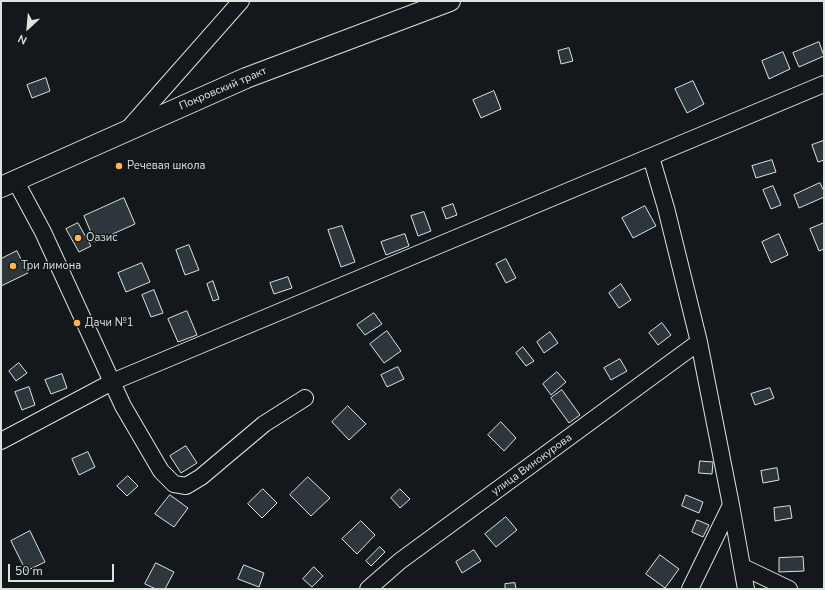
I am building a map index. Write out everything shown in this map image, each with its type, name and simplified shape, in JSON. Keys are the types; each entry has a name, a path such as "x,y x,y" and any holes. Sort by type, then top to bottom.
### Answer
{"main road":[{"name":"Покровский тракт","path":"8,183 246,78 450,1"}],"street":[{"path":"127,130 241,1"},
{"path":"1,441 112,382 824,84"},
{"path":"651,157 666,208 698,342 731,505 746,589"},
{"path":"8,183 43,232 123,406 161,471 174,484 186,486 201,477 264,424 305,398"},
{"name":"улица Винокурова","path":"368,589 400,561 698,342"},
{"path":"690,589 731,505"},
{"path":"743,567 789,589"}],"building":[{"path":"819,42 824,56 799,67 793,53"},
{"path":"569,48 573,61 561,64 558,51"},
{"path":"783,52 790,69 769,79 762,61"},
{"path":"46,78 50,91 32,98 27,85"},
{"path":"693,81 704,104 687,113 675,89"},
{"path":"494,91 501,109 481,118 473,100"},
{"path":"823,141 824,160 818,162 812,145"},
{"path":"772,160 776,172 756,178 752,166"},
{"path":"820,183 824,191 824,197 799,208 794,195"},
{"path":"773,186 781,205 771,209 763,190"},
{"path":"124,198 135,224 95,242 84,216"},
{"path":"453,204 457,215 446,219 442,208"},
{"path":"645,206 656,226 633,238 622,218"},
{"path":"424,212 431,231 418,236 411,216"},
{"name":"Оазис","path":"78,223 91,246 79,252 66,229"},
{"path":"824,223 824,249 819,251 810,229"},
{"path":"342,226 355,262 341,267 328,230"},
{"path":"405,234 409,246 386,255 381,242"},
{"path":"779,234 788,255 771,263 762,242"},
{"path":"189,245 199,270 185,275 176,250"},
{"name":"Три лимона","path":"17,251 28,273 1,286 1,259"},
{"path":"506,259 516,278 506,283 496,264"},
{"path":"142,263 150,282 126,292 118,273"},
{"path":"288,277 292,288 274,294 270,283"},
{"path":"213,281 219,299 213,301 207,284"},
{"path":"621,284 631,300 619,308 609,293"},
{"path":"154,290 163,313 151,317 142,295"},
{"path":"187,311 197,335 178,342 168,319"},
{"path":"374,313 382,324 365,335 357,325"},
{"path":"662,323 671,335 658,345 649,333"},
{"path":"387,331 401,351 384,363 370,344"},
{"path":"550,332 558,343 544,353 537,342"},
{"path":"523,347 534,361 526,366 516,353"},
{"path":"620,359 627,371 611,380 604,368"},
{"path":"19,363 27,373 16,381 9,371"},
{"path":"398,367 404,379 387,387 381,375"},
{"path":"557,372 566,382 551,395 543,384"},
{"path":"62,374 67,388 51,394 45,380"},
{"path":"29,387 35,405 22,410 15,392"},
{"path":"770,388 774,398 755,405 751,394"},
{"path":"562,390 580,415 569,423 551,398"},
{"path":"348,406 366,424 349,440 332,422"},
{"path":"501,422 516,438 504,451 488,435"},
{"path":"186,446 197,463 181,473 170,456"},
{"path":"88,452 95,467 79,475 72,459"},
{"path":"700,461 713,462 712,474 699,473"},
{"path":"777,468 779,480 763,483 761,471"},
{"path":"128,476 138,486 127,496 117,486"},
{"path":"308,477 330,498 311,516 290,495"},
{"path":"263,489 277,503 262,518 248,504"},
{"path":"400,489 410,499 400,508 391,498"},
{"path":"170,495 188,508 174,527 155,514"},
{"path":"686,495 703,502 699,513 682,506"},
{"path":"790,506 792,518 775,521 774,508"},
{"path":"506,517 517,530 496,547 485,534"},
{"path":"697,520 709,525 703,537 692,532"},
{"path":"361,521 375,535 357,554 342,539"},
{"path":"30,531 45,562 26,571 11,541"},
{"path":"380,547 385,552 371,566 366,561"},
{"path":"474,550 481,561 462,573 456,562"},
{"path":"660,555 679,569 665,588 646,574"},
{"path":"803,557 804,571 779,572 779,558"},
{"path":"156,563 174,572 165,589 156,589 145,584"},
{"path":"244,565 264,573 259,587 238,579"},
{"path":"314,567 323,576 312,587 303,579"},
{"path":"515,583 516,589 505,589 505,584"}],"place":[{"name":"Речевая школа","path":"119,166"},
{"name":"Оазис","path":"78,238"},
{"name":"Три лимона","path":"13,266"},
{"name":"Дачи №1","path":"77,323"}]}
